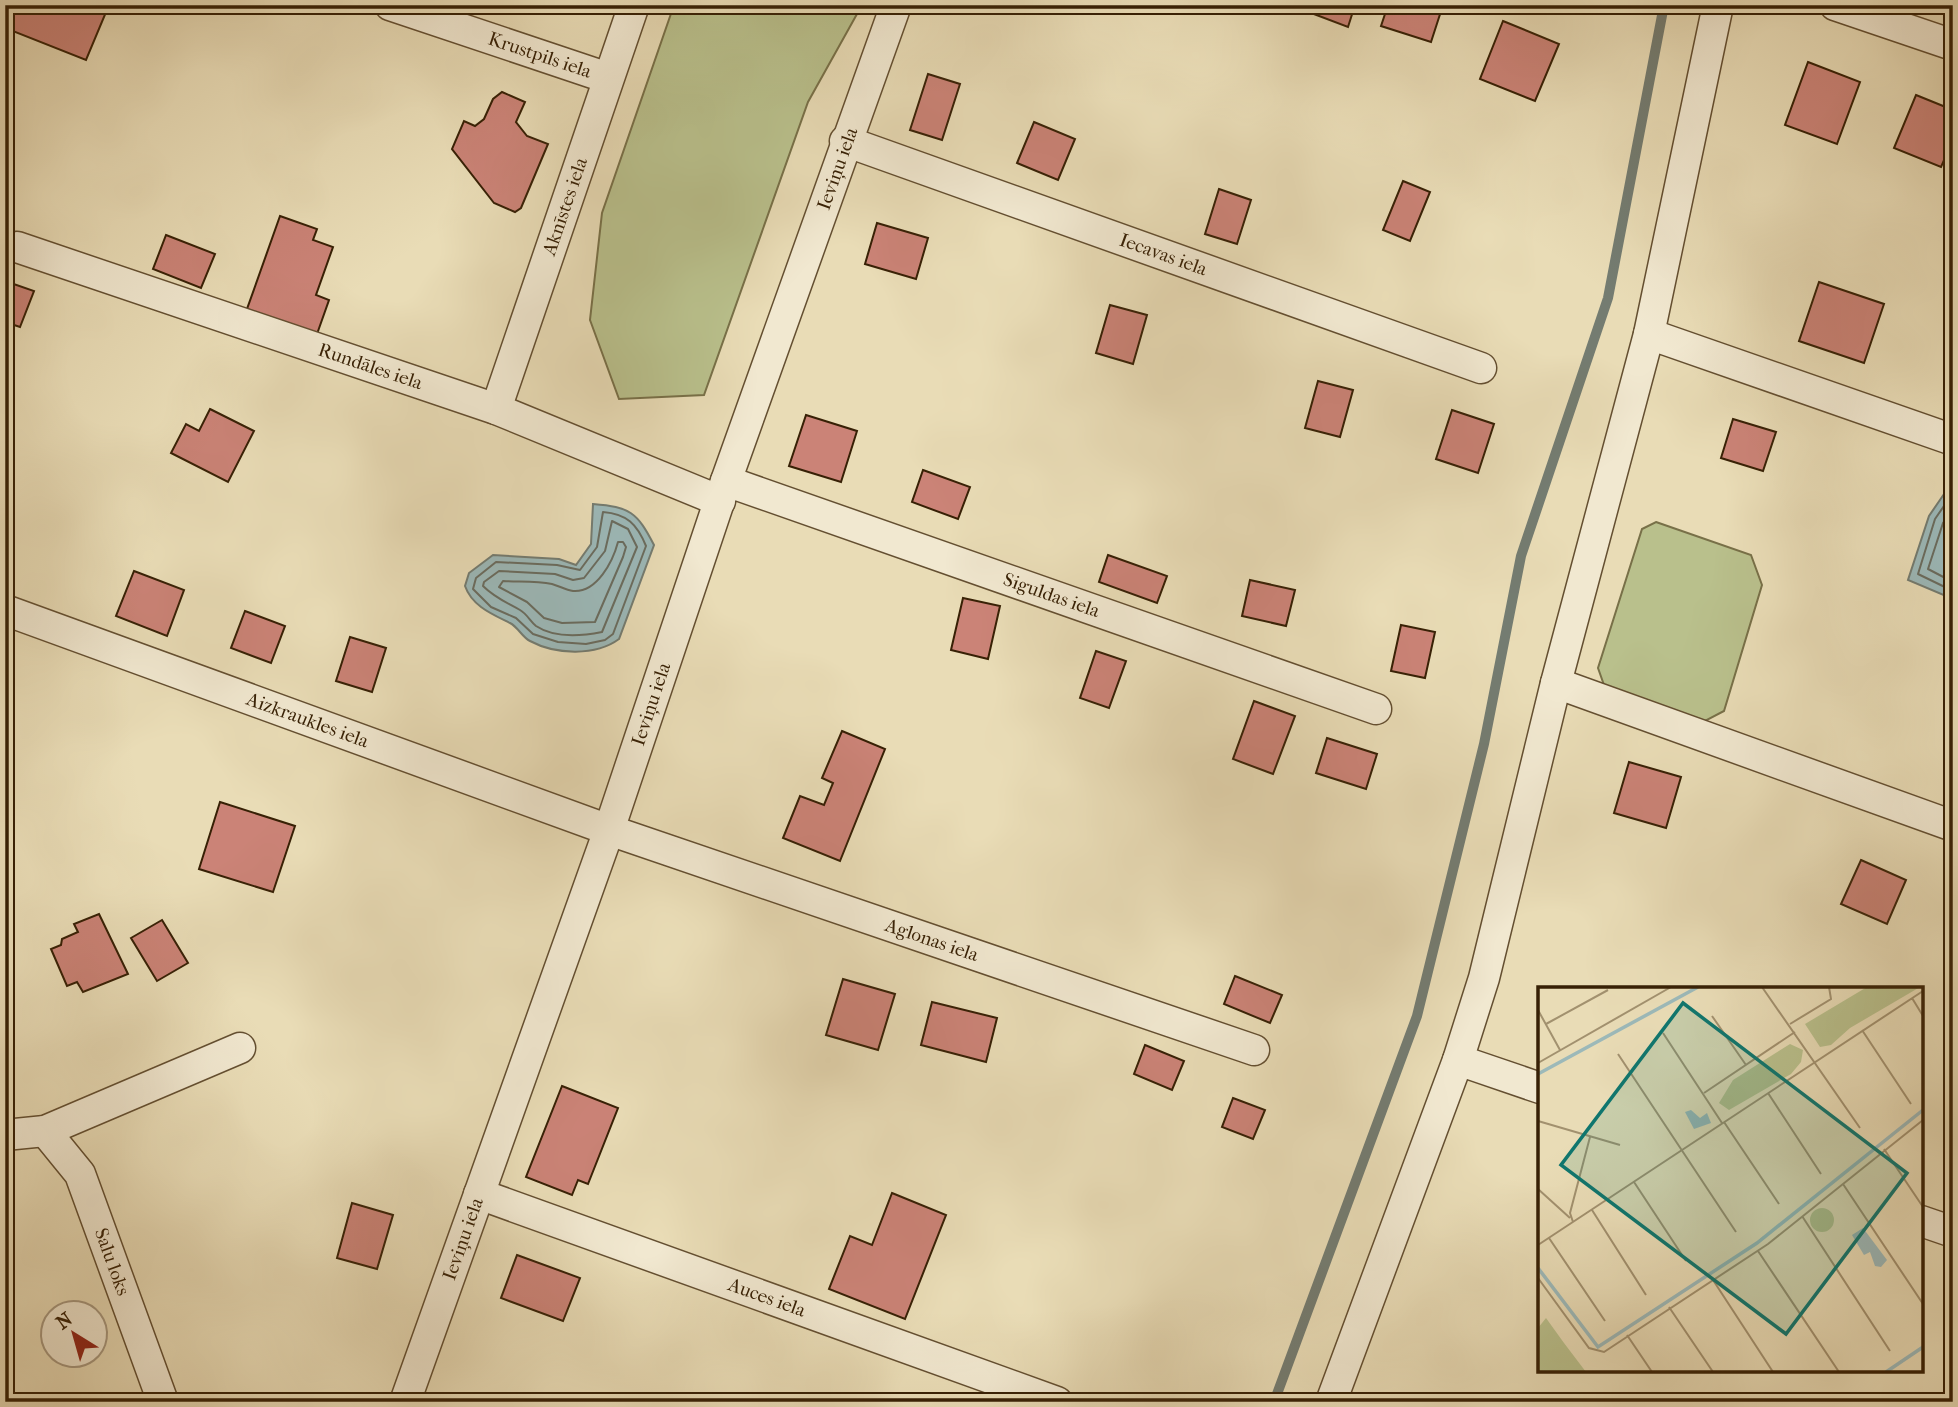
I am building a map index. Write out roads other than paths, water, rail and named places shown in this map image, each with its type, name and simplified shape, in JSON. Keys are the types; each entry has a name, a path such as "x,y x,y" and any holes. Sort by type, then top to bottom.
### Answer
{"street":[{"name":"Krustpils iela","path":"390,5 608,78"},
{"name":"Aknīstes iela","path":"496,409 634,5"},
{"name":"Ieviņu iela","path":"405,1402 609,830 845,141 896,5"},
{"path":"1331,1402 1458,1060 1487,966 1556,683 1649,334 1718,5"},
{"path":"1835,5 1953,45"},
{"name":"Iecavas iela","path":"845,141 1481,368"},
{"name":"Rundāles iela","path":"17,247 496,409 723,491"},
{"path":"1649,334 1953,440"},
{"name":"Siguldas iela","path":"723,491 1376,709"},
{"name":"Aizkraukles iela","path":"5,610 609,830"},
{"path":"1556,683 1953,826"},
{"name":"Aglonas iela","path":"609,830 1254,1050"},
{"path":"5,1135 45,1131 240,1048"},
{"path":"1458,1060 1538,1087"},
{"name":"Salu loks","path":"45,1131 80,1174 163,1402"},
{"name":"Auces iela","path":"479,1194 1057,1402"},
{"path":"1923,1222 1953,1232"}],"water":[{"path":"1944,494 1953,496 1953,599 1908,580 1929,516"},
{"path":"593,504 616,507 631,513 654,545 619,639 610,645 588,651 564,651 540,646 472,599 465,586 469,573 493,555 559,559 576,565 591,544"}],"waterway":[{"path":"1274,1402 1417,1016 1484,744 1521,556 1608,298 1664,5"}]}
